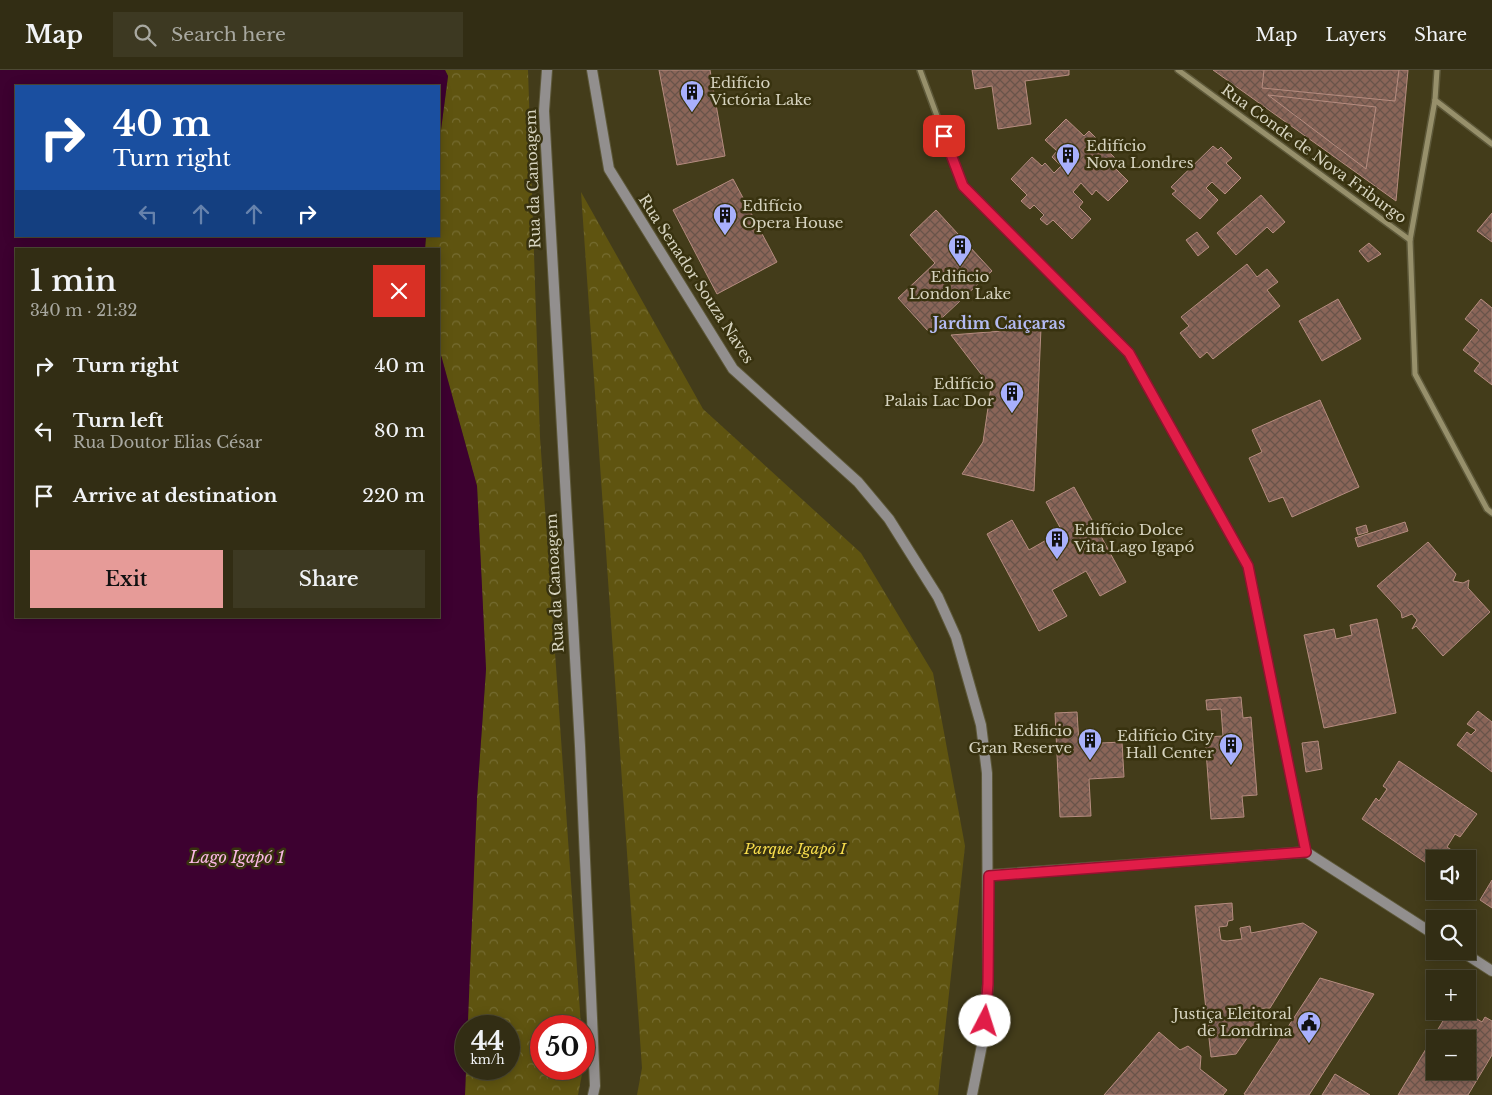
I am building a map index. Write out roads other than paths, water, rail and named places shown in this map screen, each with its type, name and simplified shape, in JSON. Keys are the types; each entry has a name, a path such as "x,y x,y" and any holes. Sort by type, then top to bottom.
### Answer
{"main road":[{"name":"Rua da Canoagem","path":"547,70 544,111 580,746 595,1076 593,1095"},
{"name":"Rua Senador Souza Naves","path":"592,70 608,169 733,369 858,482 889,520 938,597 956,637 981,725 987,773 989,876 988,984 983,1040 972,1095"},
{"path":"989,876 1306,852 1426,929"},
{"path":"1475,960 1492,971"}],"street":[{"path":"920,70 963,186 1129,353 1248,566 1306,852"},
{"name":"Rua Conde de Nova Friburgo","path":"1178,70 1410,240"},
{"path":"1437,70 1435,100 1410,240 1415,374 1489,511"},
{"path":"1435,100 1492,144"},
{"path":"1489,511 1492,505"}],"water":[{"name":"Lago Igapó 1","path":"0,70 445,70 448,76 440,137 440,85 15,85 15,237 426,237 425,248 15,248 15,618 440,618 440,352 477,486 486,669 477,798 468,1015 455,1015 455,1080 466,1080 465,1095 0,1095"}],"place":[{"name":"Edifício Victória Lake","path":"692,113"},
{"name":"Edifício Nova Londres","path":"1068,176"},
{"name":"Edifício Opera House","path":"725,236"},
{"name":"Edificio London Lake","path":"960,267"},
{"name":"Edifício Palais Lac Dor","path":"1012,414"},
{"name":"Edifício Dolce Vita Lago Igapó","path":"1057,560"},
{"name":"Edificio Gran Reserve","path":"1090,761"},
{"name":"Edifício City Hall Center","path":"1231,766"},
{"name":"Justiça Eleitoral de Londrina","path":"1309,1044"}],"district":[{"name":"Jardim Caiçaras","path":"999,323"}],"park label":[{"name":"Parque Igapó I","path":"795,849"}]}
